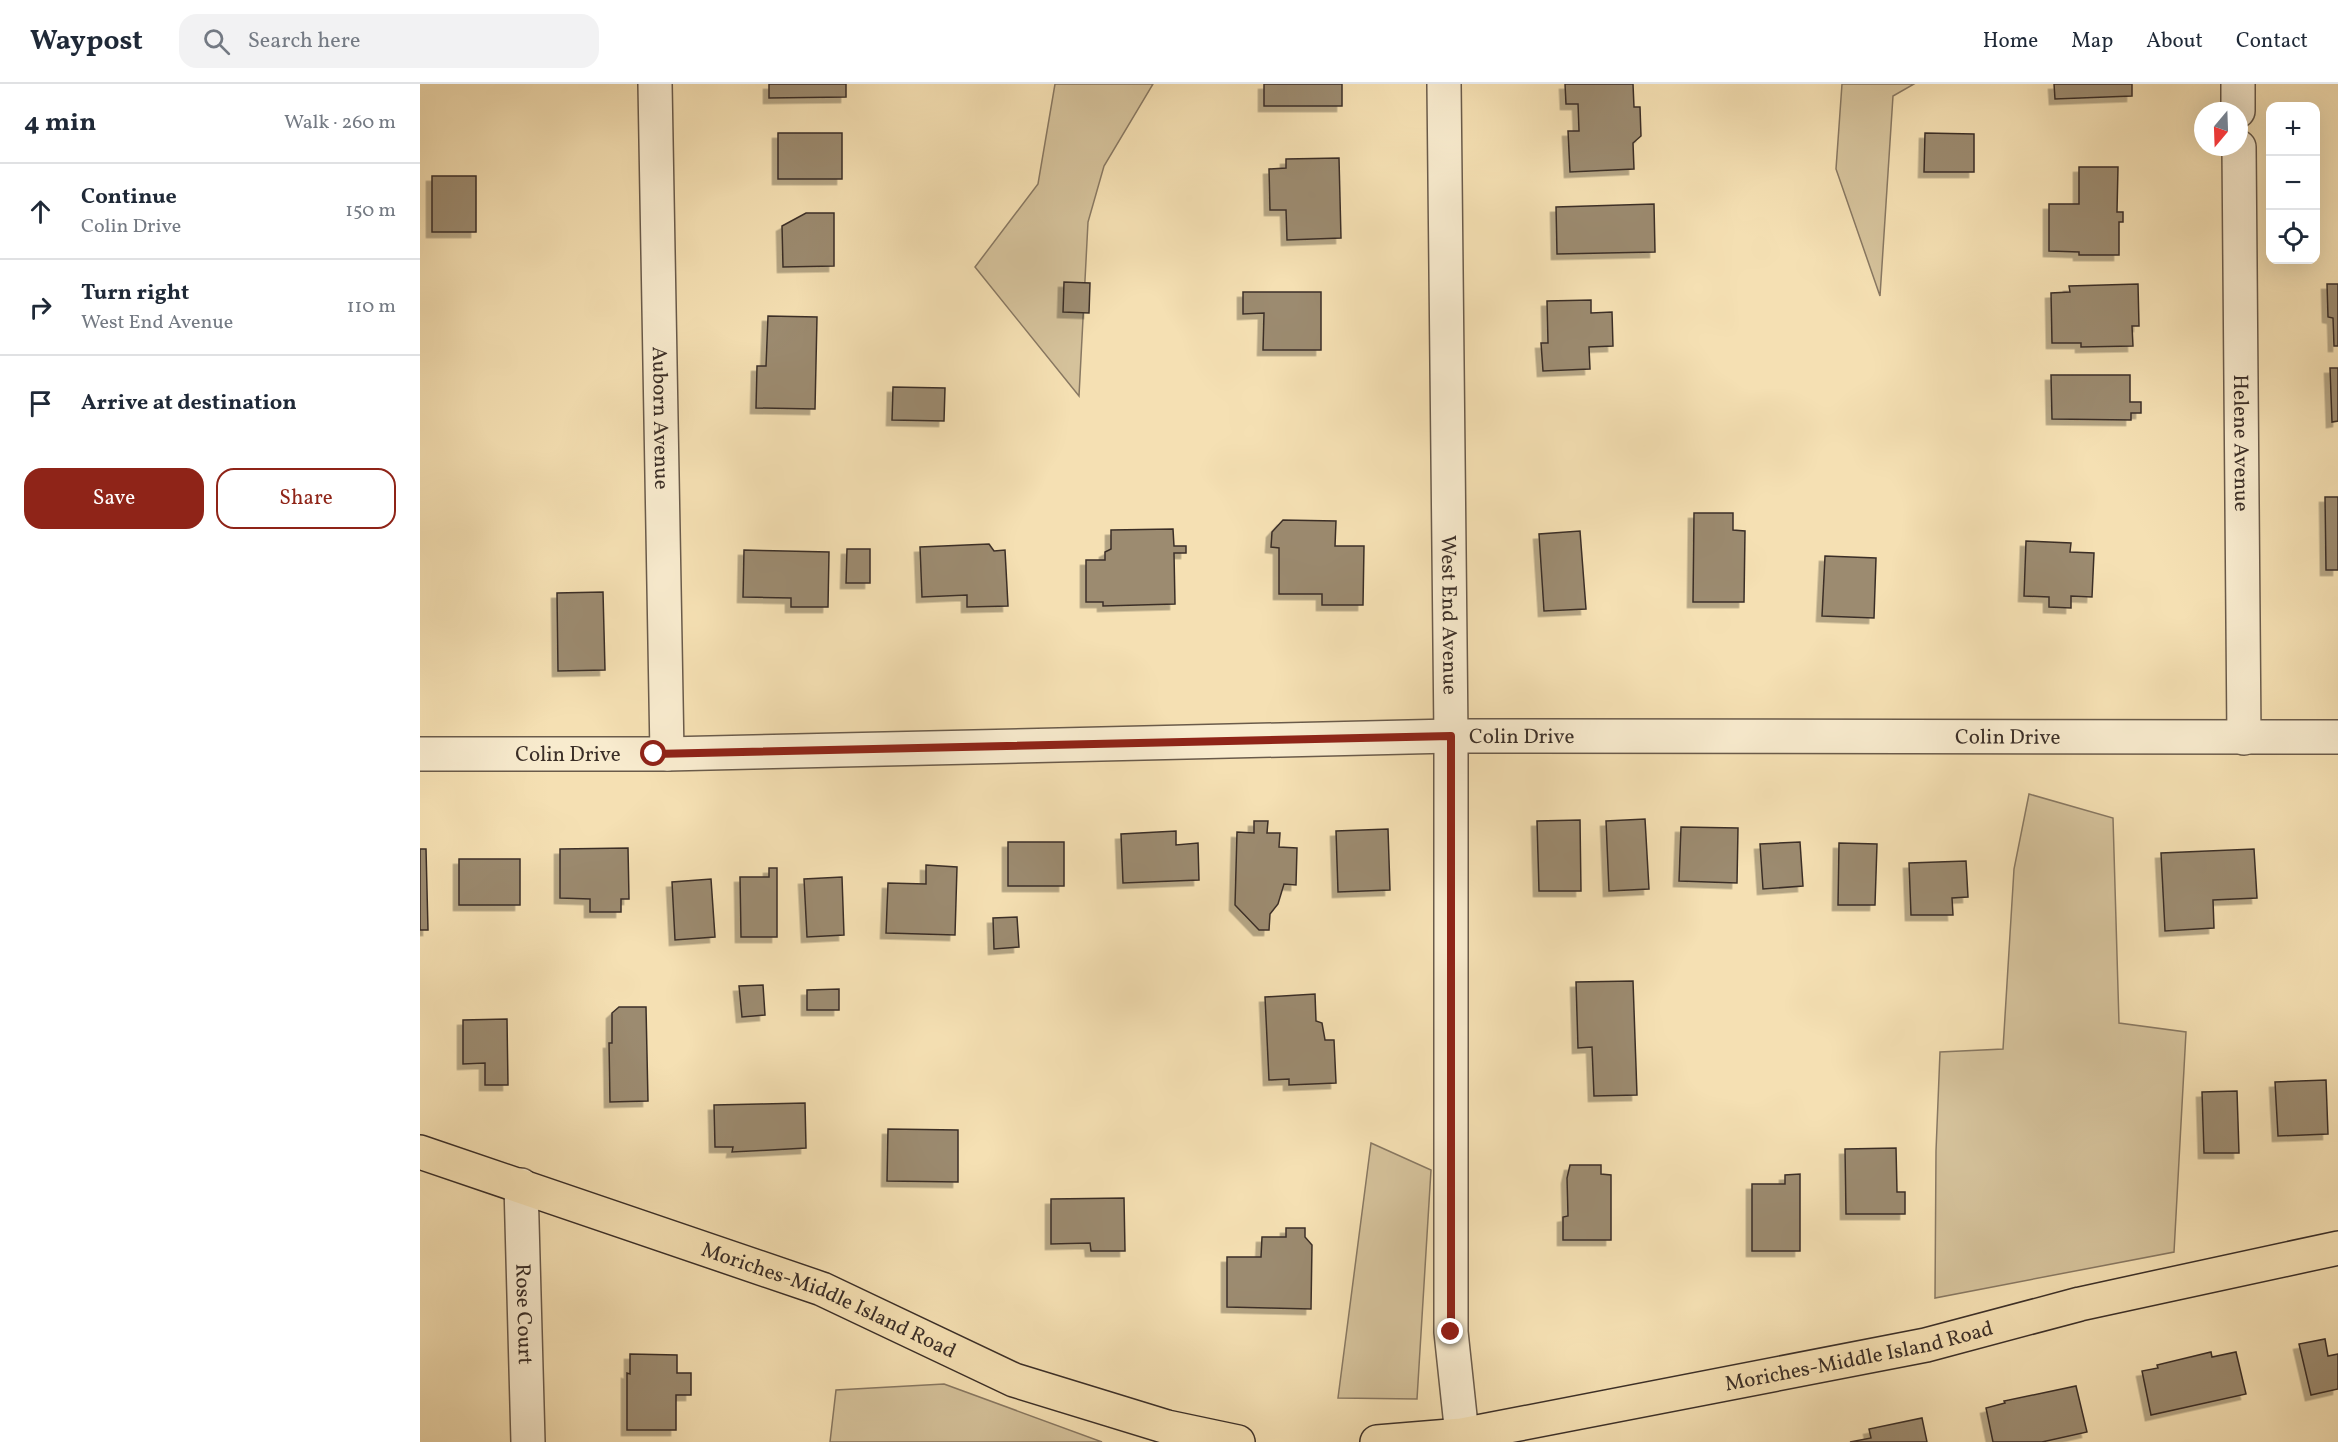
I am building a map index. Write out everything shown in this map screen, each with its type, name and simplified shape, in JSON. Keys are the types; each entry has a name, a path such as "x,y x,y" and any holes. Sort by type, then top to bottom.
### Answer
{"main road":[{"name":"Moriches-Middle Island Road","path":"420,1152 822,1289 1014,1380 1167,1426 1239,1442"},
{"name":"Moriches-Middle Island Road","path":"1377,1442 1462,1435 1926,1345 2080,1304 2251,1265 2338,1248"}],"street":[{"name":"Auborn Avenue","path":"655,84 667,754"},
{"name":"West End Avenue","path":"1444,84 1451,736 1451,1332 1462,1435"},
{"path":"2238,84 2238,102"},
{"name":"Helene Avenue","path":"2239,156 2244,738"},
{"name":"Colin Drive","path":"420,754 667,754 1451,736 2338,737"},
{"name":"Rose Court","path":"521,1185 528,1442"}],"shaded area":[{"path":"1055,84 1153,84 1104,166 1088,222 1079,396 975,267 1038,184"},
{"path":"1842,84 1914,84 1893,96 1880,296 1836,169"},
{"path":"2029,794 2113,818 2119,1023 2186,1032 2174,1252 1935,1298 1936,1151 1940,1052 2003,1049 2014,869"},
{"path":"1371,1143 1431,1170 1417,1399 1338,1398"},
{"path":"944,1384 1102,1442 830,1442 836,1390"}],"building":[{"path":"769,84 846,84 846,97 769,98"},
{"path":"1264,84 1342,84 1342,106 1264,106"},
{"path":"1565,84 1633,84 1634,107 1640,107 1641,136 1633,143 1634,169 1570,172 1568,131 1579,131 1578,104 1566,104"},
{"path":"2054,84 2132,84 2132,96 2055,99"},
{"path":"778,133 842,133 842,179 778,179"},
{"path":"1925,133 1974,134 1974,172 1924,172"},
{"path":"1339,158 1341,238 1287,240 1286,210 1270,210 1269,169 1286,168 1286,159"},
{"path":"2079,167 2118,167 2117,212 2123,212 2123,222 2119,222 2119,255 2079,255 2079,252 2049,251 2049,204 2079,204"},
{"path":"432,176 476,176 476,232 432,232"},
{"path":"1654,204 1655,252 1557,254 1556,207"},
{"path":"806,213 834,213 834,266 783,267 782,226"},
{"path":"1064,282 1090,283 1089,313 1063,312"},
{"path":"2138,284 2139,326 2132,326 2133,346 2081,347 2081,343 2052,343 2051,293 2070,292 2069,286"},
{"path":"2327,284 2338,284 2338,346 2334,346 2333,318 2328,317"},
{"path":"1243,292 1321,292 1321,350 1263,350 1264,313 1243,314"},
{"path":"1591,300 1591,313 1612,312 1613,346 1589,347 1590,369 1543,371 1541,343 1548,343 1547,301"},
{"path":"768,316 817,317 815,409 756,408 757,366 766,366"},
{"path":"2330,368 2338,368 2338,421 2332,422"},
{"path":"2051,375 2130,375 2130,402 2141,402 2141,413 2131,413 2131,420 2052,419"},
{"path":"893,387 945,388 944,421 892,420"},
{"path":"2325,497 2338,497 2338,570 2326,570"},
{"path":"1694,513 1733,513 1733,530 1745,531 1744,602 1693,602"},
{"path":"1283,520 1336,521 1335,546 1364,546 1363,605 1322,605 1322,594 1279,594 1279,548 1271,547 1272,532"},
{"path":"1173,529 1174,546 1186,546 1186,553 1174,553 1175,604 1103,606 1103,602 1086,602 1086,560 1105,560 1105,552 1111,549 1111,530"},
{"path":"1580,531 1586,609 1544,611 1539,534"},
{"path":"2026,541 2071,543 2070,552 2094,553 2092,597 2071,596 2071,608 2049,607 2049,597 2024,596"},
{"path":"989,544 994,551 1005,550 1008,606 967,607 967,595 922,597 920,547"},
{"path":"847,549 870,549 870,583 846,583"},
{"path":"744,550 829,552 828,607 791,607 791,598 743,597"},
{"path":"1825,556 1876,558 1874,618 1822,616"},
{"path":"603,592 605,670 558,671 557,593"},
{"path":"1645,819 1649,889 1609,891 1606,821"},
{"path":"1580,820 1581,891 1539,891 1537,821"},
{"path":"1254,821 1268,821 1267,833 1280,833 1279,847 1297,848 1296,885 1284,884 1278,904 1270,914 1269,930 1259,930 1235,905 1237,832 1254,833"},
{"path":"1681,827 1738,828 1737,883 1679,881"},
{"path":"1388,829 1390,890 1338,892 1336,831"},
{"path":"1176,831 1176,845 1198,843 1199,880 1123,883 1121,834"},
{"path":"1008,842 1064,842 1064,886 1008,886"},
{"path":"1800,842 1803,886 1763,889 1760,844"},
{"path":"1839,843 1877,844 1875,905 1838,905"},
{"path":"628,848 629,899 621,899 621,912 590,912 590,899 560,898 560,849"},
{"path":"420,849 426,849 428,930 420,930"},
{"path":"2254,849 2257,898 2213,900 2214,928 2165,931 2161,853"},
{"path":"459,859 520,859 520,905 459,905"},
{"path":"1966,861 1968,897 1952,898 1953,915 1911,915 1909,863"},
{"path":"926,865 957,867 955,935 886,933 888,883 926,884"},
{"path":"769,868 777,868 777,937 741,937 740,877 769,877"},
{"path":"842,877 844,935 807,937 804,879"},
{"path":"711,879 715,937 675,940 672,882"},
{"path":"1017,917 1019,947 994,949 993,918"},
{"path":"1633,981 1637,1095 1594,1096 1592,1047 1578,1048 1576,982"},
{"path":"763,985 765,1015 742,1017 739,986"},
{"path":"839,989 839,1010 807,1010 807,990"},
{"path":"1315,994 1316,1021 1322,1023 1325,1040 1334,1040 1336,1083 1289,1085 1289,1079 1269,1080 1265,997"},
{"path":"619,1007 646,1007 648,1101 610,1102 609,1043 612,1043 612,1013"},
{"path":"507,1019 508,1085 485,1085 485,1063 463,1064 463,1020"},
{"path":"2326,1080 2328,1134 2278,1136 2275,1082"},
{"path":"2237,1091 2239,1153 2204,1153 2202,1092"},
{"path":"805,1103 806,1148 732,1152 733,1147 715,1147 714,1105"},
{"path":"888,1129 958,1130 958,1182 887,1181"},
{"path":"1896,1148 1897,1192 1905,1192 1905,1214 1846,1214 1845,1149"},
{"path":"1570,1165 1601,1165 1601,1174 1611,1175 1611,1240 1563,1240 1563,1217 1568,1216 1567,1178"},
{"path":"1800,1174 1800,1251 1752,1251 1752,1184 1785,1184 1785,1175"},
{"path":"1124,1198 1125,1251 1091,1251 1090,1243 1051,1244 1051,1199"},
{"path":"1286,1228 1305,1228 1305,1237 1312,1245 1311,1309 1227,1307 1227,1257 1261,1257 1262,1237 1286,1237"},
{"path":"2325,1339 2328,1356 2338,1354 2338,1389 2311,1395 2299,1344"},
{"path":"2211,1352 2212,1357 2236,1352 2246,1394 2151,1415 2142,1371 2158,1368 2157,1365"},
{"path":"630,1354 677,1355 677,1373 691,1373 691,1395 676,1395 676,1430 627,1430 627,1373 630,1374"},
{"path":"2076,1386 2087,1432 2042,1442 1993,1442 1986,1408 2005,1403 2004,1401"},
{"path":"1922,1418 1927,1442 1850,1442 1871,1438 1869,1429"}],"route":[{"path":"654,754 1451,736 1451,1332"}]}
